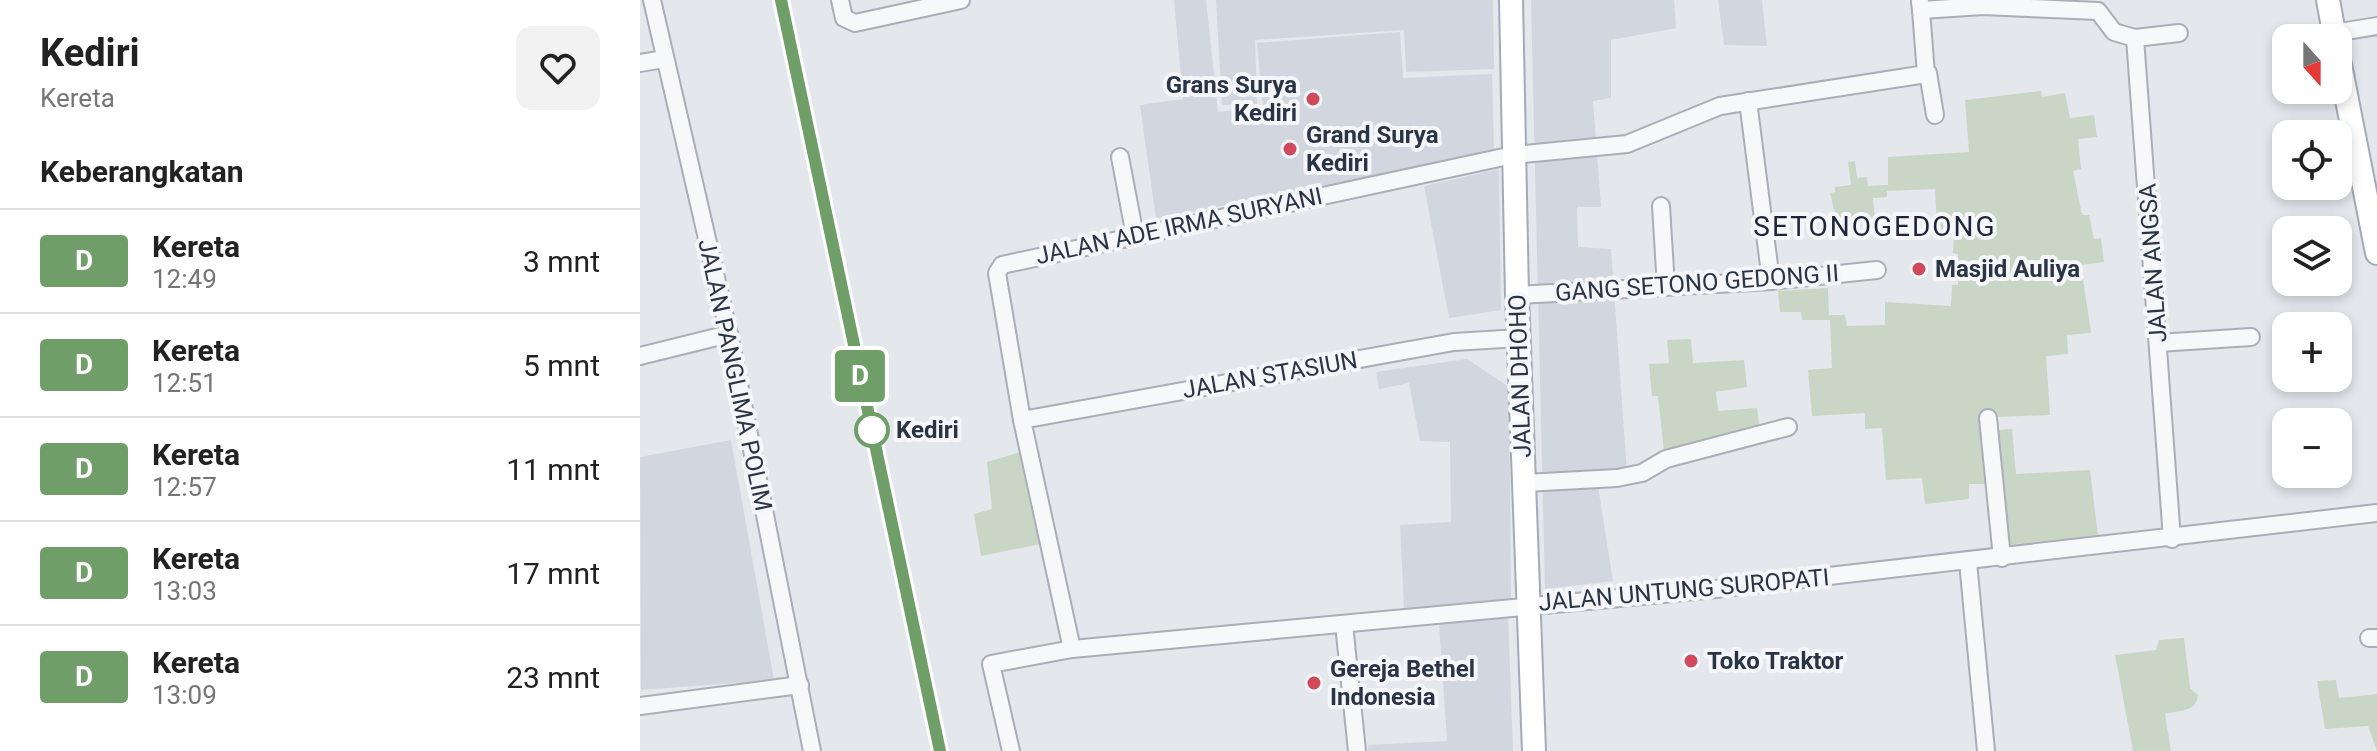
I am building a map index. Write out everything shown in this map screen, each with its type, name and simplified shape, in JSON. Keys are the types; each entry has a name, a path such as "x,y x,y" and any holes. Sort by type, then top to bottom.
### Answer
{"main road":[{"name":"JALAN DHOHO","path":"1511,0 1517,295 1534,751"},
{"path":"2328,0 2333,24"},
{"path":"2351,104 2370,183 2376,247"}],"street":[{"name":"JALAN PANGLIMA POLIM","path":"652,0 729,334 812,751"},
{"path":"840,0 844,18 855,23 961,0"},
{"path":"1935,115 1921,5 2098,11 2114,32 2135,38 2179,33"},
{"path":"2352,36 2377,26"},
{"name":"JALAN ANGSA","path":"2135,38 2172,539"},
{"path":"640,63 664,59"},
{"name":"JALAN ADE IRMA SURYANI","path":"1022,420 998,268 1006,262 1513,155 1627,144 1664,131 1692,115 1748,101 1928,73"},
{"path":"1748,101 1771,281"},
{"path":"1120,157 1135,236"},
{"path":"1661,206 1666,287"},
{"name":"GANG SETONO GEDONG II","path":"1517,295 1771,281 1877,270"},
{"path":"640,356 729,334"},
{"path":"2158,343 2251,337"},
{"name":"JALAN STASIUN","path":"1022,420 1454,342 1519,338"},
{"path":"1988,418 2002,558"},
{"path":"1022,420 1072,649"},
{"path":"1525,483 1617,478 1642,473 1666,459 1788,427"},
{"name":"JALAN UNTUNG SUROPATI","path":"1011,751 991,664 1072,649 1968,562 2377,513"},
{"path":"1968,562 1986,751"},
{"path":"1344,624 1357,751"},
{"path":"640,706 800,685"}],"shaded area":[{"path":"1174,0 1206,0 1218,112 1263,107 1257,43 1400,32 1403,78 1492,74 1494,151 1156,219 1140,105 1183,99"},
{"path":"1216,0 1493,0 1494,69 1406,72 1404,30 1255,40 1257,104 1222,105"},
{"path":"1531,0 1674,0 1676,28 1611,40 1611,98 1593,101 1601,207 1577,207 1578,247 1611,249 1627,472 1597,480 1613,581 1545,589"},
{"path":"1718,0 1762,0 1767,46 1724,45"},
{"path":"1499,169 1501,310 1449,318 1424,186"},
{"path":"1467,359 1509,387 1511,599 1404,608 1400,525 1451,522 1450,442 1420,441 1409,383 1379,389 1376,372"},
{"path":"731,440 774,680 641,690 640,457"},
{"path":"1508,616 1513,751 1368,751 1368,745 1447,741 1439,623"}],"green space":[{"path":"2041,91 2042,97 2065,93 2070,118 2094,115 2097,137 2078,139 2081,169 2073,171 2082,215 2089,215 2094,239 2101,238 2104,262 2081,265 2091,333 2067,335 2068,354 2046,356 2050,415 1996,417 1998,430 2012,429 2016,474 2090,470 2098,536 2004,545 1991,484 1969,484 1969,499 1925,504 1922,478 1886,480 1882,428 1865,429 1865,413 1812,416 1808,370 1832,368 1830,320 1802,320 1801,312 1780,312 1778,291 1828,288 1829,315 1845,315 1847,326 1885,325 1885,302 1951,306 1952,285 1958,285 1958,254 1953,253 1954,231 1937,229 1935,189 1887,191 1887,197 1873,198 1875,220 1836,218 1830,193 1835,192 1835,187 1851,185 1848,162 1855,161 1857,178 1867,177 1868,186 1888,185 1888,157 1969,152 1965,100"},
{"path":"1691,339 1693,363 1744,360 1747,387 1716,392 1718,411 1757,408 1760,430 1722,436 1664,452 1658,396 1652,396 1649,364 1669,363 1667,340"},
{"path":"1031,449 1051,542 981,556 974,514 992,509 987,462"},
{"path":"2184,638 2190,688 2198,695 2197,701 2187,709 2165,714 2171,751 2133,751 2115,655 2156,650 2159,640"},
{"path":"2336,680 2339,698 2377,694 2377,751 2368,726 2325,729 2317,681"}],"railway":[{"path":"781,0 832,244"},
{"path":"934,721 940,751"}],"train":[{"name":"D","path":"781,0 940,751"}],"place":[{"name":"Grans Surya Kediri","path":"1313,99"},
{"name":"Grand Surya Kediri","path":"1290,149"},
{"name":"Masjid Auliya","path":"1919,269"},
{"name":"Kediri","path":"872,430"},
{"name":"Toko Traktor","path":"1691,661"},
{"name":"Gereja Bethel Indonesia","path":"1314,683"}],"district":[{"name":"SETONOGEDONG","path":"1875,226"}]}
